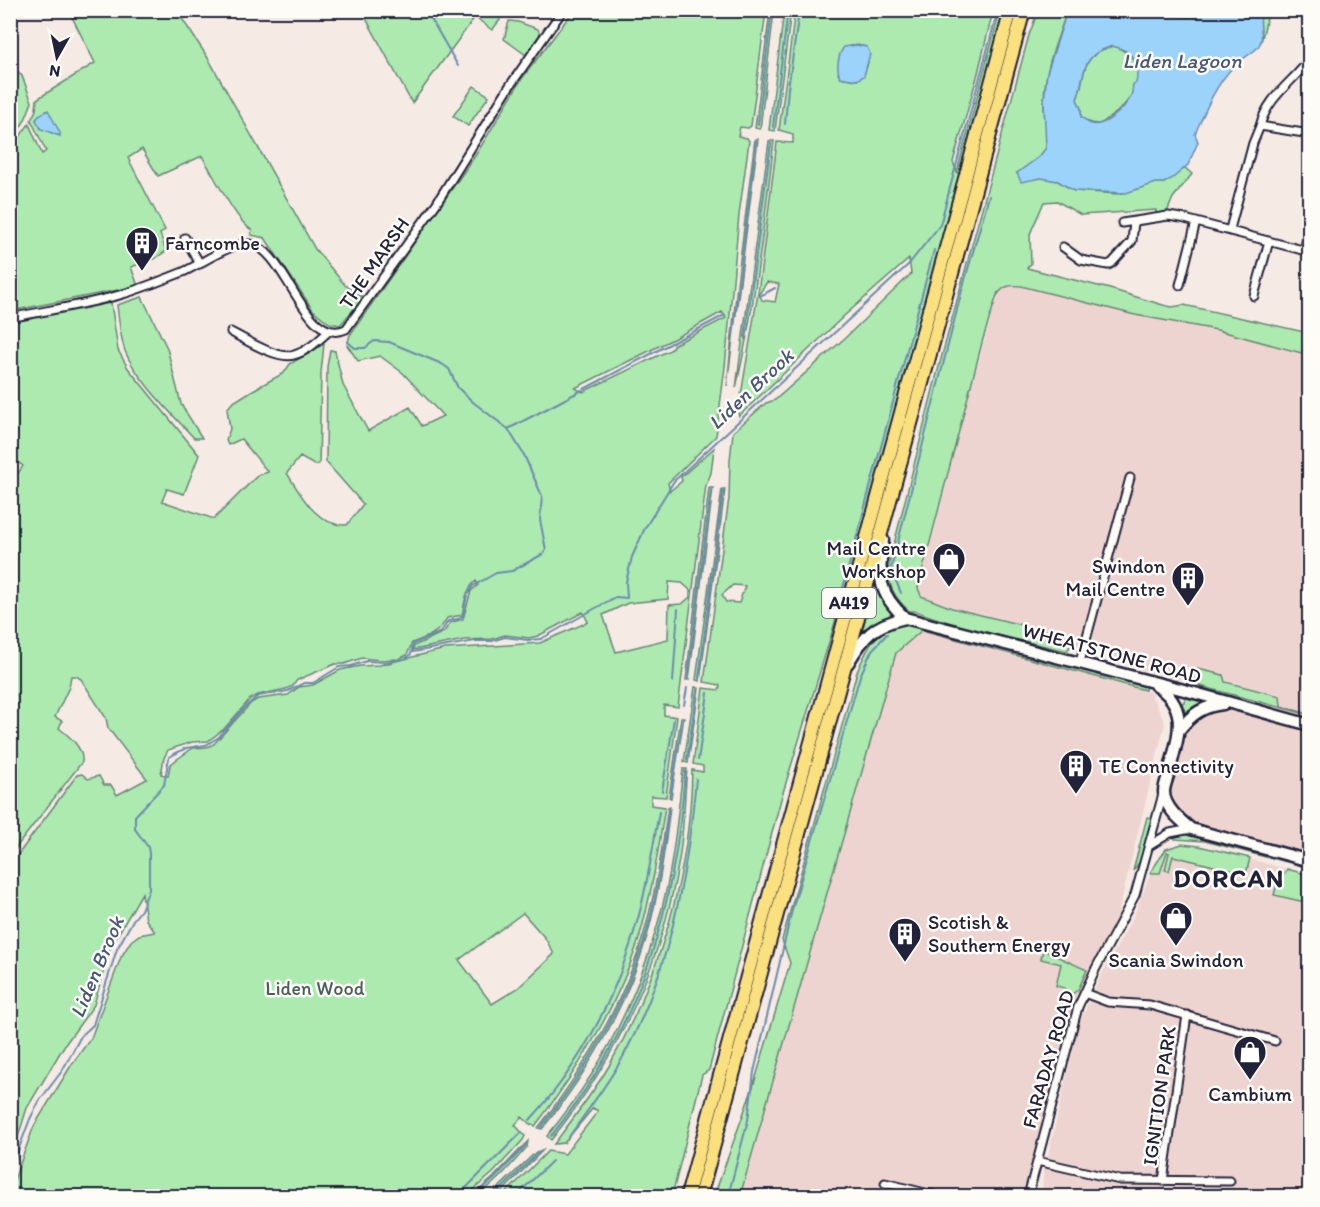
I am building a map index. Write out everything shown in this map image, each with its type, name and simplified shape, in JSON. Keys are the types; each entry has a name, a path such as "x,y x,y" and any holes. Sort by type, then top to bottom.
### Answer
{"highway":[{"name":"A419","path":"687,1197 1011,10"},
{"name":"A419","path":"700,1197 1024,10"}],"main road":[{"path":"844,669 860,643 871,632 885,623 905,618 888,600 880,581 887,514"},
{"name":"WHEATSTONE ROAD","path":"905,618 1080,662 1310,726"},
{"name":"FARADAY ROAD","path":"1146,680 1162,689 1173,700 1178,711 1179,730 1164,792"},
{"path":"1179,730 1200,710 1213,705 1228,704"},
{"path":"1164,792 1173,813 1191,829 1310,861"}],"street":[{"name":"THE MARSH","path":"10,318 123,294 200,264 236,246 249,244 258,247 269,256 315,321 329,331 337,332 346,329 436,204 500,101 563,10"},
{"path":"1230,230 1253,143 1266,109 1274,97 1310,59"},
{"path":"1260,126 1310,134"},
{"path":"1310,146 1310,164"},
{"path":"1122,223 1168,216 1307,251 1310,228"},
{"path":"1063,247 1081,260 1108,265 1132,241 1134,222"},
{"path":"1180,285 1196,222"},
{"path":"186,238 200,264"},
{"path":"1254,296 1269,241"},
{"path":"231,332 277,354 287,356 304,351 329,331"},
{"path":"1080,662 1130,478"},
{"name":"FARADAY ROAD","path":"1028,1197 1072,1027 1084,993 1135,895 1164,792"},
{"path":"1149,846 1170,833 1191,829"},
{"name":"IGNITION PARK","path":"1084,993 1108,1002 1138,1003 1186,1015 1275,1041"},
{"name":"IGNITION PARK","path":"1163,1181 1186,1015"},
{"name":"IGNITION PARK","path":"1037,1161 1113,1179 1230,1181"},
{"path":"885,1183 937,1197"}],"shaded area":[{"name":"Swindon Mail Centre","path":"1012,285 1146,316 1309,345 1309,714 1281,706 1279,696 1225,682 1198,669 1177,680 1108,659 1095,646 1082,642 1075,648 1065,649 922,613 919,590 971,387 998,294 1004,287"},
{"path":"921,629 1150,692 1165,723 1116,922 1089,969 1068,1027 1022,1196 740,1196 896,653"},
{"path":"1223,708 1309,731 1309,854 1188,822 1176,810 1170,788 1187,727 1198,715"},
{"path":"1182,844 1213,849 1309,875 1309,1196 1042,1196 1043,1177 1079,1023 1133,917 1154,865 1166,849"}],"green space":[{"name":"Liden Wood","path":"574,10 766,11 751,126 740,127 738,136 747,138 749,141 716,436 668,483 670,491 682,481 681,477 714,448 711,473 706,485 678,707 664,705 664,715 677,717 666,797 651,796 651,805 665,807 657,858 638,942 619,991 581,1061 551,1105 535,1126 522,1117 515,1125 525,1136 523,1140 493,1173 466,1196 11,1196 11,1188 34,1126 72,1064 91,1038 121,957 131,941 139,935 155,932 146,920 142,893 110,948 94,1005 64,1046 27,1108 11,1159 11,864 77,775 82,774 88,779 99,776 104,785 111,785 117,795 147,779 108,728 106,718 81,679 71,676 69,687 55,717 62,721 59,728 81,752 82,762 11,854 10,478 17,475 23,466 11,457 11,322 111,303 118,350 128,368 199,455 184,494 167,489 162,501 214,519 258,475 268,472 241,439 228,445 226,440 230,429 227,409 232,403 284,373 290,364 324,344 319,464 314,465 300,457 287,473 304,500 319,515 327,521 347,525 363,504 326,462 327,367 330,350 335,351 343,385 368,431 410,407 422,426 443,416 403,373 380,356 358,361 347,345 350,335 477,153 521,80","holes":["722,312 726,318 673,345 672,349 583,392 575,388","476,581 478,585 471,591 463,619 450,623 444,632 414,646 413,650 464,640 492,639 505,635 529,638 538,636 583,612 588,622 540,643 445,649 380,665 340,670 313,685 299,687 288,695 258,699 251,703 214,744 193,748 170,765 168,776 161,774 168,750 192,742 208,741 224,729 250,699 258,695 286,689 293,686 297,680 335,664 344,664 362,658 399,659 407,655 412,643 437,631 447,618 462,615 470,588","669,582 682,583 690,590 690,597 682,604 669,605 668,639 616,652 603,615 628,603 668,599","523,913 545,938 554,954 518,988 492,1004 459,960"]},
{"path":"69,11 177,11 208,58 315,249 345,285 360,296 365,296 340,325 329,323 313,310 265,238 251,235 252,230 232,208 202,156 158,176 142,149 128,158 165,230 160,234 166,251 156,258 131,267 138,286 11,311 10,150 29,124 42,154 46,151 31,120 36,110 37,99 95,63","holes":["39,115 60,136 41,126 36,120"]},
{"path":"362,11 497,11 500,20 492,30 475,17 412,103"},
{"path":"770,11 774,11 760,129 755,128"},
{"path":"784,11 791,11 775,131 769,130"},
{"path":"795,11 993,11 953,162 957,172 1000,11 1007,11 849,589 844,591 841,603 833,603 833,611 837,616 781,799 709,1070 702,1075 672,1196 503,1196 548,1151 565,1154 598,1111 593,1108 564,1143 554,1144 583,1106 609,1066 627,1032 657,960 669,923 685,847 692,770 703,772 703,766 693,764 703,688 719,690 720,685 704,682 729,498 733,432 766,403 775,400 845,338 911,274 909,259 844,316 739,416 758,293 777,142 793,143 793,134 779,130","holes":["849,46 867,47 866,70 857,80 840,77 838,74","767,282 779,284 775,302 762,300 759,294","733,585 745,586 739,603 726,602 722,595"]},
{"path":"1038,11 1067,11 1046,78 1044,107 1046,148 1039,157 1017,173 1058,181 1074,191 1119,194 1156,183 1164,183 1185,168 1192,174 1173,198 1167,212 1156,215 1156,210 1081,215 1057,201 1044,202 1030,234 1031,264 1027,268 1163,305 1172,307 1184,305 1309,333 1309,355 1217,330 1135,315 1021,286 1008,286 998,294 998,292 983,339 918,588 921,596 952,608 1067,636 1073,642 1067,651 962,627 909,611 899,601 889,578 889,564 937,374 1029,35"},
{"path":"1269,11 1261,42 1260,14"},
{"path":"509,21 538,29 540,34 526,55 504,39"},
{"path":"1112,46 1128,54 1135,62 1138,70 1135,89 1117,113 1103,123 1089,122 1081,117 1077,99 1086,67 1092,56"},
{"path":"11,64 22,76 32,102 25,120 11,143"},
{"path":"474,86 489,96 468,126 453,116"},
{"path":"755,139 758,139 727,386 737,284"},
{"path":"769,141 774,141 763,234 749,327 736,388"},
{"path":"142,297 167,348 181,404 202,438 194,438 156,396 137,373 125,351 117,305"},
{"path":"709,488 713,488 689,680 686,680"},
{"path":"722,489 725,489 700,681 696,680"},
{"path":"875,581 882,601 895,615 877,622 861,634"},
{"path":"904,623 1146,686 1145,690 922,630 896,653 740,1196 714,1196 753,1087 790,963 782,940 857,672 873,641 886,630"},
{"path":"1198,669 1223,675 1225,682 1280,696 1281,706 1309,715 1200,686 1189,674"},
{"path":"695,687 699,688 688,763 684,762"},
{"path":"1185,698 1201,701 1201,703 1185,712 1182,703"},
{"path":"681,717 684,717 671,798 669,797"},
{"path":"683,769 687,769 679,860 661,936 648,973 616,1043 575,1109 551,1140 547,1136 588,1080 621,1021 647,957 658,924 669,876"},
{"path":"668,807 670,807 666,839 655,902 648,933 629,986 591,1060 542,1129 538,1128 571,1083 600,1036 614,1011 636,960 658,870"},
{"path":"1147,817 1152,818 1141,860 1133,871"},
{"path":"1187,835 1268,855 1273,859 1205,841 1175,839 1174,836"},
{"path":"1182,844 1250,858 1246,874 1173,856 1169,871 1165,870 1169,853 1167,852 1160,873 1150,873 1166,849"},
{"path":"1287,869 1309,875 1309,903 1274,895 1279,876 1284,875"},
{"path":"1043,950 1087,970 1078,990 1072,994 1065,992 1065,988 1056,986 1061,964 1041,959"},
{"path":"528,1141 527,1147 501,1176 485,1190 472,1196 493,1178"},
{"path":"543,1150 498,1196 490,1196 536,1152"}],"water":[{"name":"Liden Lagoon","path":"1067,11 1165,11 1189,17 1196,11 1264,11 1258,47 1235,65 1216,89 1195,134 1198,142 1188,165 1173,178 1164,183 1156,183 1126,193 1074,191 1058,181 1041,178 1021,182 1017,173 1039,157 1046,148 1044,101 1047,73","holes":["1112,46 1130,54 1136,64 1136,83 1133,84 1131,96 1118,113 1107,121 1100,124 1089,123 1081,117 1077,99 1085,67 1092,56 1100,51"]},
{"path":"856,45 867,47 870,54 864,76 857,80 840,77 838,66 842,50 844,47"},
{"path":"48,110 60,136 41,129 36,120 39,115"}],"waterway":[{"path":"426,10 458,66"},
{"path":"758,124 772,10"},
{"path":"773,127 788,10"},
{"name":"Liden Brook","path":"413,652 475,641 492,641 505,637 541,639 616,597 627,598 626,582 632,557 645,528 674,481 909,264 940,225 998,10"},
{"path":"785,124 799,12"},
{"path":"733,334 756,141"},
{"path":"745,337 771,143"},
{"path":"901,593 891,569 962,290 989,196"},
{"path":"843,588 934,250"},
{"path":"760,296 775,288"},
{"path":"508,429 725,315"},
{"name":"Liden Brook","path":"10,1172 30,1119 40,1100 62,1071 81,1036 93,1025 117,949 141,910 146,897 149,889 149,854 148,847 135,829 135,816 164,785 169,757 186,748 206,745 219,737 245,707 258,696 288,691 304,683 313,683 339,667 367,661 384,662 405,659 411,654 413,644 441,632 448,621 463,616 467,595 473,586 496,573 512,571 543,554 546,550 540,520 542,496 524,455 508,429 458,388 449,369 442,364 389,342 374,341 365,348 355,348 348,342"},
{"path":"688,678 711,490"},
{"path":"699,678 723,491"},
{"path":"673,682 678,609"},
{"path":"728,1196 748,1120 754,1072 792,910 860,676 872,650 887,634"},
{"path":"684,705 687,688"},
{"path":"687,760 697,690"},
{"path":"698,760 708,693"},
{"path":"671,795 683,718"},
{"path":"662,791 674,719"},
{"path":"551,1136 582,1094 608,1052 630,1009 648,965 662,919 672,872 685,771"},
{"path":"569,1137 623,1057 653,990 674,922 687,851 696,779"},
{"path":"541,1127 587,1063 613,1017 634,969 652,911 669,809"},
{"path":"530,1120 549,1098 583,1050 610,998 639,915 659,812"},
{"path":"460,1194 522,1132"},
{"path":"474,1196 495,1178 526,1145"},
{"path":"494,1196 539,1152"},
{"path":"516,1196 552,1161"}],"place":[{"name":"Farncombe","path":"142,272"},
{"name":"Mail Centre Workshop","path":"949,588"},
{"name":"Swindon Mail Centre","path":"1188,607"},
{"name":"TE Connectivity","path":"1076,795"},
{"name":"Scania Swindon","path":"1176,947"},
{"name":"Scotish & Southern Energy","path":"905,963"},
{"name":"Cambium","path":"1250,1081"}],"district":[{"name":"DORCAN","path":"1229,878"}]}
